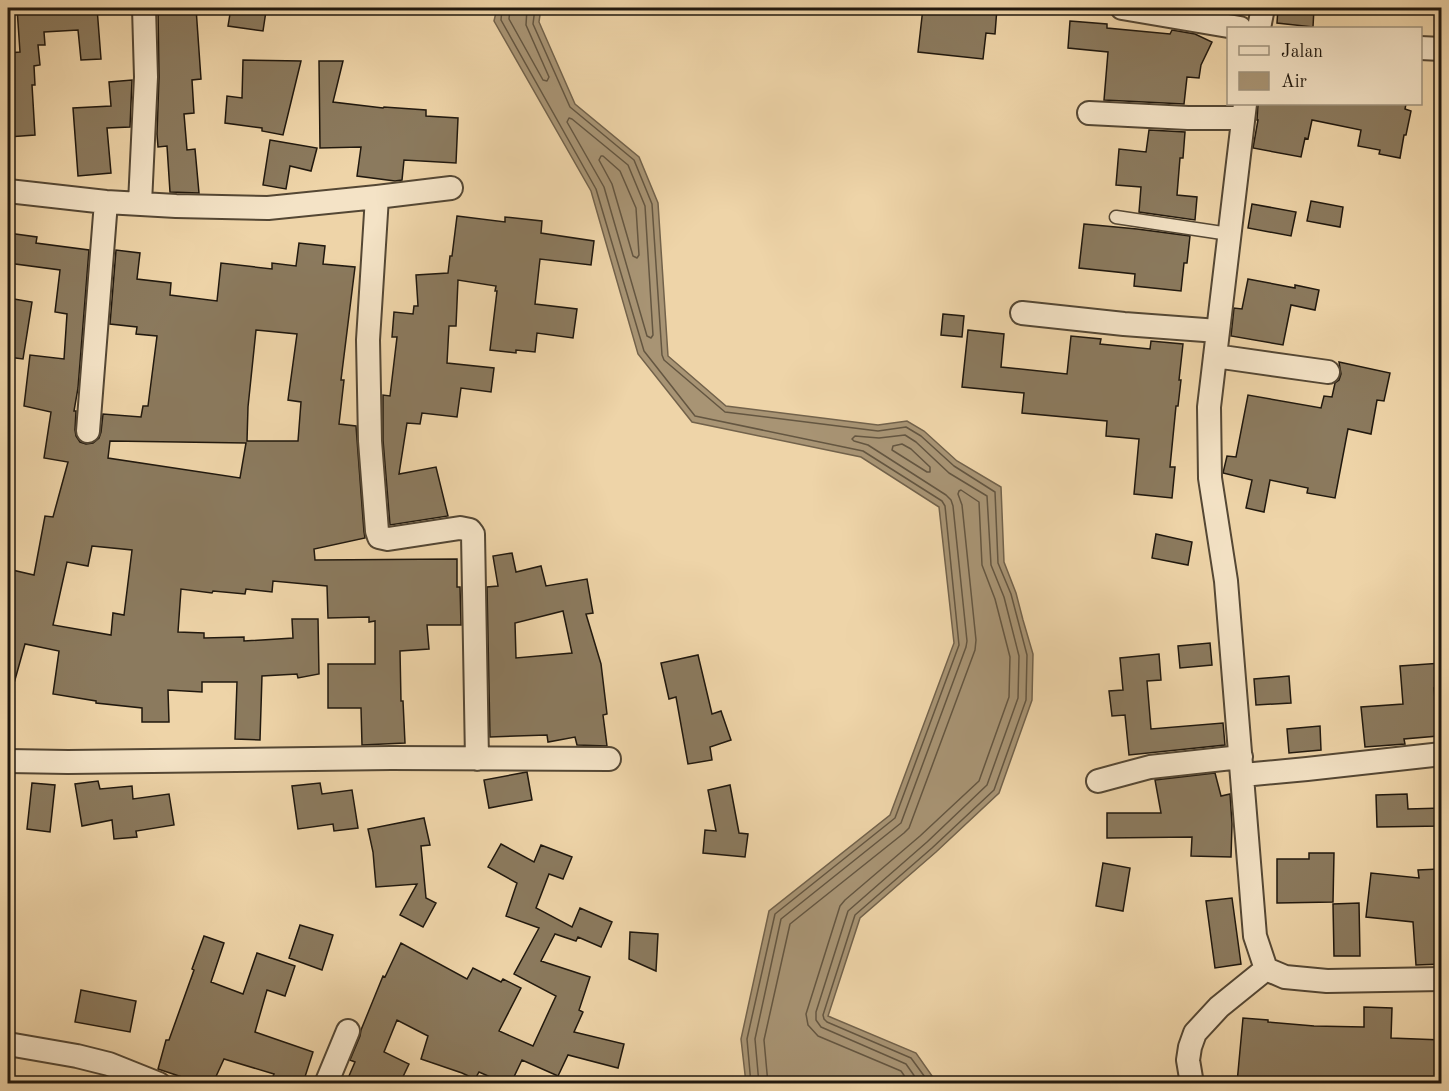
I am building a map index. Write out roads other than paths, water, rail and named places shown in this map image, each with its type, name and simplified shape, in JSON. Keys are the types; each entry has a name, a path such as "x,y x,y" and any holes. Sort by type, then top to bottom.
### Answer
{"street":[{"path":"140,203 146,77 144,8"},
{"path":"1122,8 1234,27"},
{"path":"1258,27 1263,8"},
{"path":"1422,48 1442,49"},
{"path":"1089,113 1188,118 1244,111 1209,407 1210,478 1227,592 1255,936 1266,969 1285,977 1327,981 1442,979"},
{"path":"8,191 106,202 268,208 377,198 451,188"},
{"path":"377,198 368,340 370,441 376,531 380,537 388,539 460,528 470,530 473,534 477,759"},
{"path":"88,431 106,202"},
{"path":"1022,312 1124,324 1218,331"},
{"path":"1215,356 1328,372"},
{"path":"1098,781 1150,767 1242,766 1307,769 1442,754"},
{"path":"8,761 609,759"},
{"path":"1192,1083 1188,1060 1195,1033 1219,1007 1266,969"},
{"path":"326,1083 348,1031"},
{"path":"8,1044 98,1061 150,1082"}],"lane":[{"path":"1116,217 1229,234"}],"water":[{"path":"497,8 541,8 539,22 575,104 639,157 658,203 668,356 726,406 878,425 907,421 924,431 957,461 1001,487 1004,562 1016,593 1033,654 1032,700 999,793 860,918 828,1016 916,1053 937,1083 746,1083 741,1039 769,911 890,815 954,643 939,507 861,457 692,422 638,354 591,191 494,21"}]}
